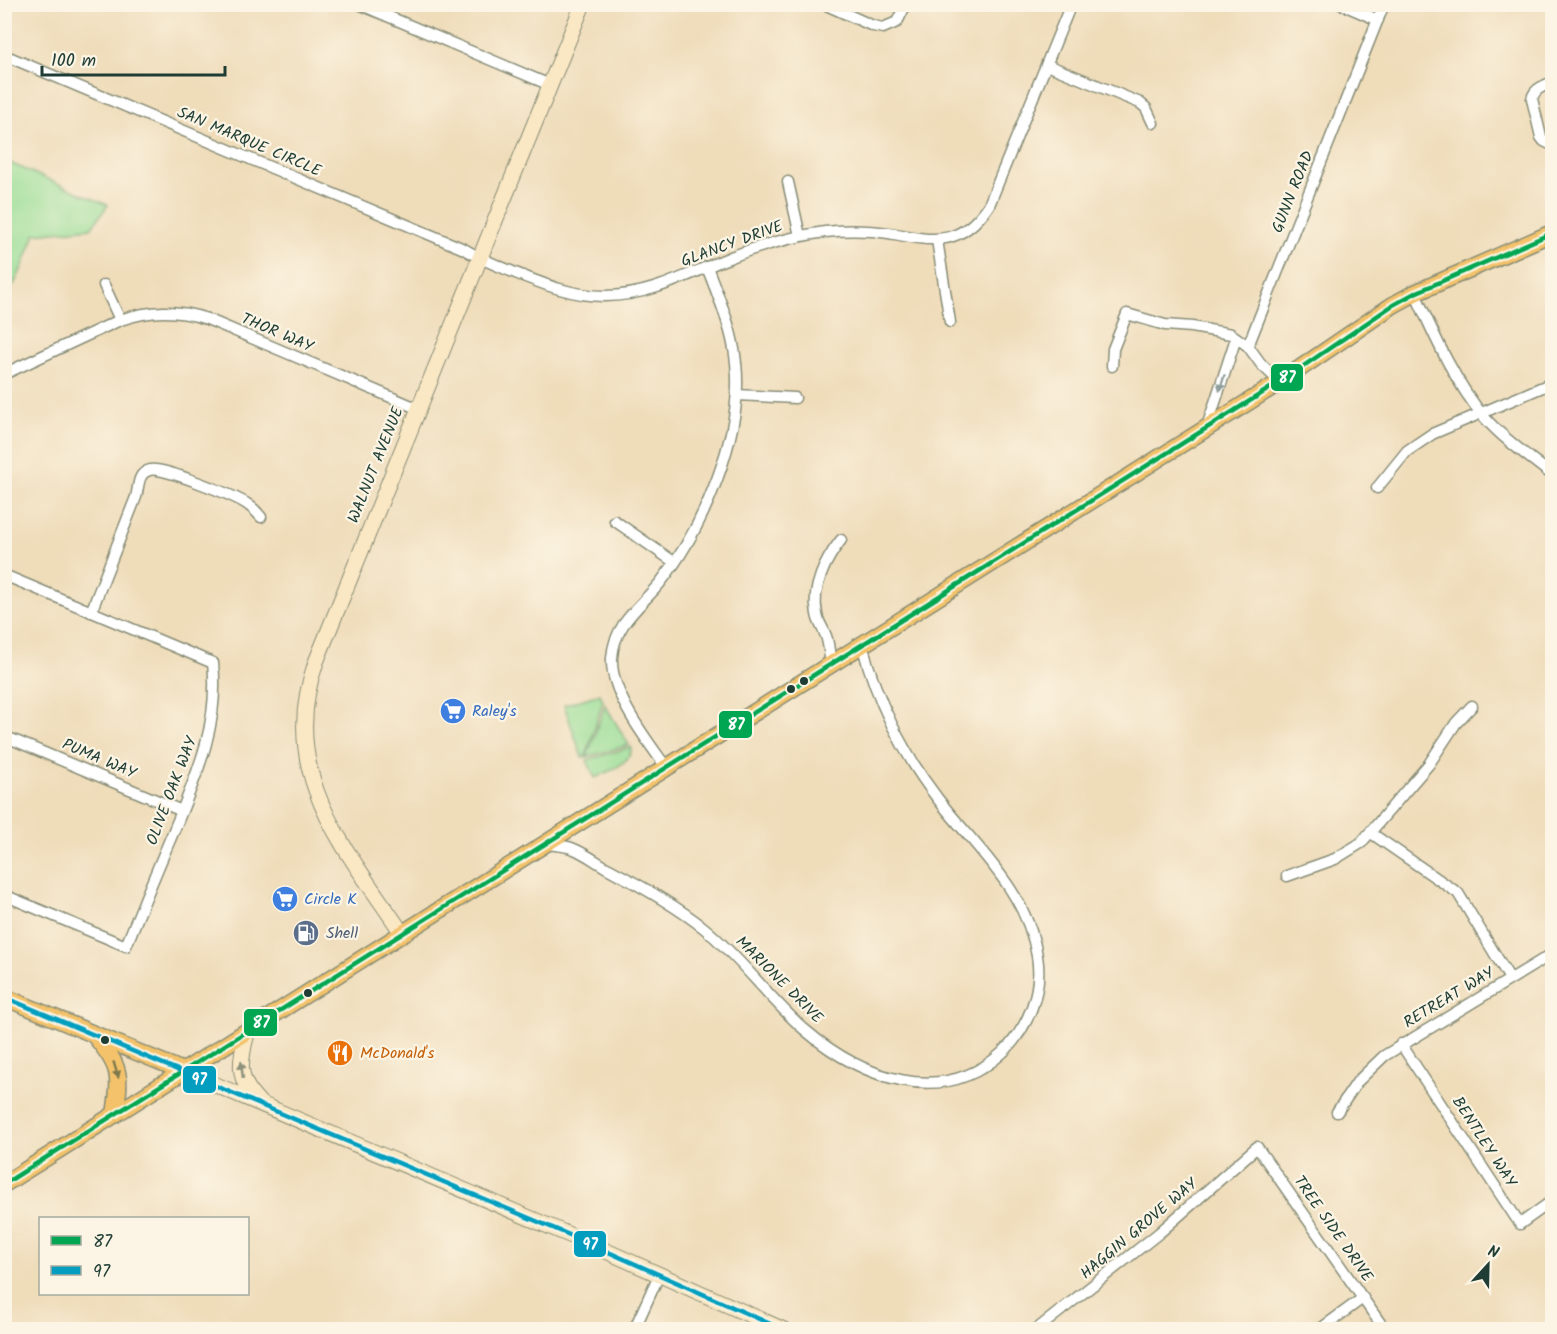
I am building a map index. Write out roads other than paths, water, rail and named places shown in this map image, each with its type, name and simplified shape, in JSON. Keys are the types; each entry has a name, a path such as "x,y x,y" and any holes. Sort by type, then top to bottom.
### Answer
{"main road":[{"name":"WALNUT AVENUE","path":"402,933 340,841 322,808 309,770 304,730 305,710 316,662 583,4"},
{"path":"4,1184 1280,382 1393,305 1415,293 1552,233"},
{"path":"4,997 183,1071 784,1329"},
{"path":"248,1029 241,1058 243,1082 262,1105"},
{"path":"92,1034 111,1055 117,1069 120,1082 115,1114"}],"street":[{"path":"359,4 550,85"},
{"path":"824,4 873,26 883,28 897,22 906,4"},
{"name":"GLANCY DRIVE","path":"480,258 563,291 590,296 639,292 665,285 769,243 800,236 858,231 937,240 963,231 978,220 989,205 1071,4"},
{"path":"1341,4 1378,20"},
{"name":"GUNN ROAD","path":"1248,345 1384,4"},
{"name":"SAN MARQUE CIRCLE","path":"4,55 464,249 480,258"},
{"path":"1047,65 1140,103 1146,108 1153,123"},
{"path":"1552,84 1538,89 1533,93 1532,99 1541,137 1552,145"},
{"path":"788,182 800,236"},
{"path":"937,240 950,322"},
{"path":"666,767 619,693 612,659 615,642 622,626 660,583 706,504 730,440 737,395 737,365 734,346 707,267"},
{"path":"104,285 120,320"},
{"path":"1415,293 1441,350 1481,413 1501,434 1552,475"},
{"name":"THOR WAY","path":"4,374 120,320 158,311 178,312 197,316 419,408"},
{"path":"1112,366 1113,349 1126,314 1165,325 1232,334 1248,345 1261,364 1280,382"},
{"path":"1207,428 1236,338"},
{"path":"1377,488 1396,462 1416,444 1432,434 1552,383"},
{"path":"737,395 795,398"},
{"path":"91,612 136,497 139,481 150,469 159,469 186,478 240,500 261,517"},
{"path":"615,521 674,562"},
{"path":"831,663 826,635 817,614 818,588 827,560 841,540"},
{"name":"OLIVE OAK WAY","path":"4,575 213,663 214,695 208,741 202,763 126,946 4,895"},
{"name":"MARIONE DRIVE","path":"543,844 573,848 677,908 728,949 805,1030 849,1060 892,1078 911,1083 930,1084 959,1079 986,1066 1009,1047 1021,1032 1033,1005 1038,966 1033,937 1022,909 1008,884 938,799 908,754 882,702 862,644"},
{"path":"1287,876 1341,855 1371,834 1429,765 1456,723 1472,706"},
{"name":"PUMA WAY","path":"4,736 182,811"},
{"name":"RETREAT WAY","path":"1337,1113 1346,1096 1370,1068 1401,1044 1510,979 1458,893 1371,834"},
{"path":"1510,979 1551,957"},
{"name":"BENTLEY WAY","path":"1401,1044 1520,1224 1552,1201"},
{"name":"TREE SIDE DRIVE","path":"1257,1147 1384,1329"},
{"name":"HAGGIN GROVE WAY","path":"1036,1329 1159,1233 1257,1147"},
{"path":"634,1329 659,1275"},
{"path":"1318,1329 1363,1298"}],"place":[{"name":"Raley's","path":"453,711"},
{"name":"Circle K","path":"285,899"},
{"name":"Shell","path":"306,933"},
{"name":"McDonald's","path":"340,1053"}]}
